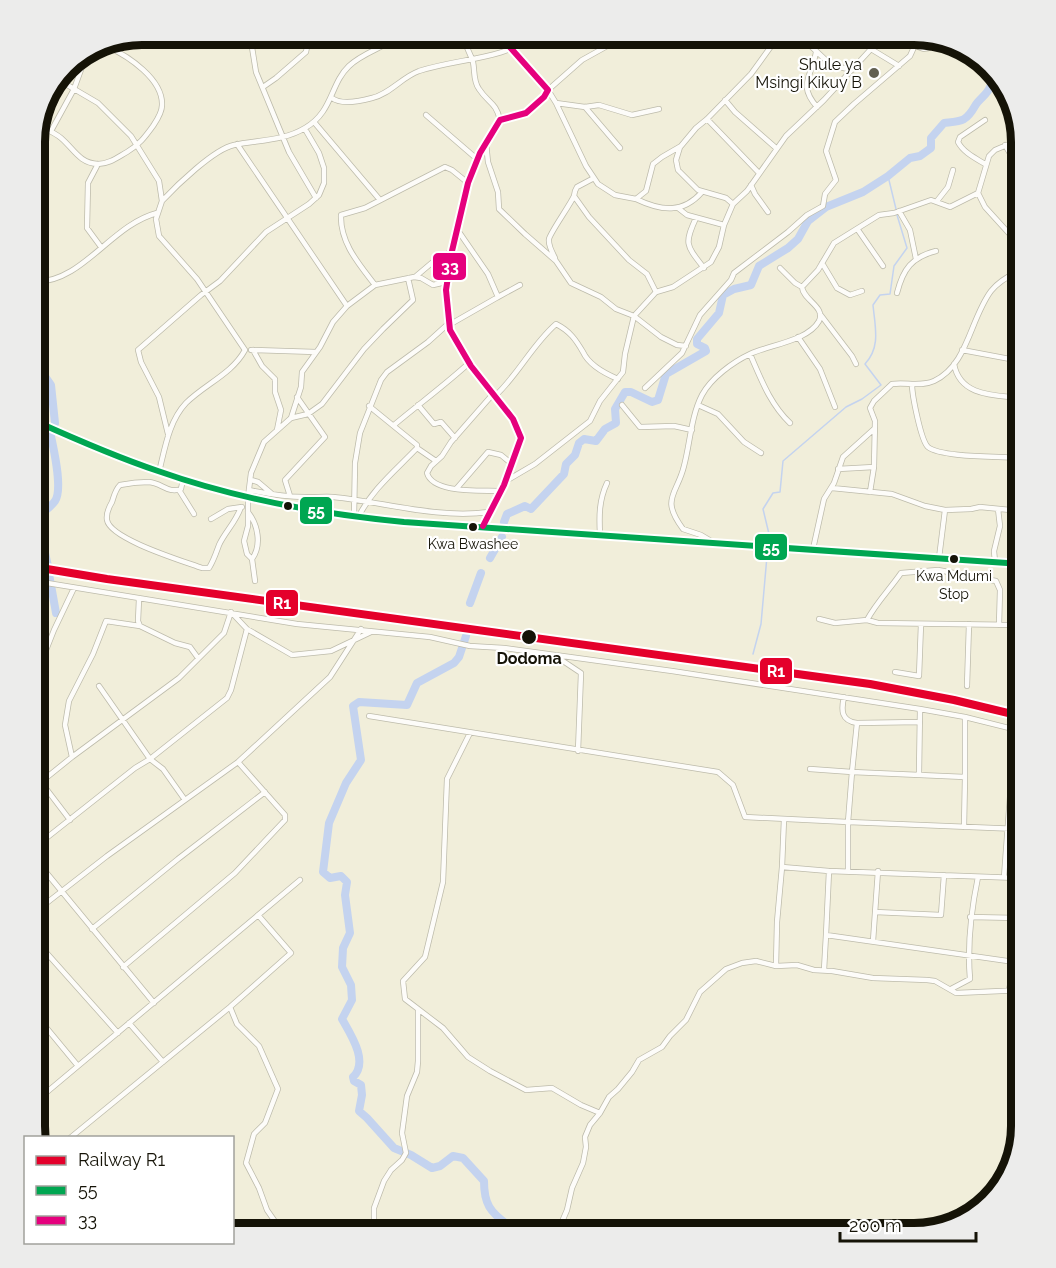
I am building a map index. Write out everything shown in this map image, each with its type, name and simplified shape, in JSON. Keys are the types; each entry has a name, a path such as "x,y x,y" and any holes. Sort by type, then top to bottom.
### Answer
{"highway":[{"path":"45,425 159,472 301,508 356,518 1011,563"}],"street":[{"path":"251,45 253,58 263,87 289,152 316,198"},
{"path":"263,87 306,52 306,45"},
{"path":"245,350 197,279 159,236 156,219 162,201 176,186 227,147 267,141 305,129 326,109 343,73 350,65 360,57 385,45"},
{"path":"466,45 472,59 476,84 494,104 500,120"},
{"path":"508,45 548,90 594,178 608,192 658,207 678,208 691,203 702,192"},
{"path":"332,98 343,102 370,99 385,93 418,72 497,55 518,45"},
{"path":"483,526 506,481 520,443 520,435 513,419 469,363 449,324 446,282 468,183 477,159 500,120 526,113 582,60 609,45"},
{"path":"636,199 646,191 653,164 681,146 751,74 772,45"},
{"path":"809,45 834,67 852,70"},
{"path":"866,45 899,66"},
{"path":"645,388 673,362 686,346 700,315 735,273 807,215 823,206 825,194 836,180 826,151 835,122 910,56 915,45 928,49 932,47"},
{"path":"506,481 535,464 593,417 600,401 624,369 634,316 656,292 673,287 711,262 718,250 724,225 733,204 751,185 776,148 871,49"},
{"path":"46,129 61,138 81,159 98,164 115,159 138,146 159,115 162,105 161,97 148,75 140,67 112,50"},
{"path":"816,52 806,85 807,95 817,107"},
{"path":"51,131 74,89 83,65"},
{"path":"64,84 107,110 138,146 159,181 162,201"},
{"path":"725,100 776,148"},
{"path":"556,103 585,107 599,105 632,115 659,109"},
{"path":"585,107 620,148"},
{"path":"426,116 477,159"},
{"path":"707,119 759,173"},
{"path":"985,120 960,137 958,145 969,155 985,164"},
{"path":"314,122 380,200"},
{"path":"168,434 159,397 141,362 138,350 220,281 266,232 316,198 323,189 324,168 319,153 305,129"},
{"path":"1011,142 990,153 978,193 986,207 1011,235"},
{"path":"486,143 488,162 498,192 499,208 556,261"},
{"path":"237,144 285,218 347,306"},
{"path":"1005,145 1011,155"},
{"path":"681,146 676,160 678,170 702,192 726,198 733,204"},
{"path":"98,164 88,183 87,228 101,247"},
{"path":"375,285 344,239 341,215 362,210 445,167 468,183"},
{"path":"937,201 948,187 953,170"},
{"path":"594,178 577,188 568,209 550,235 549,244 556,261 571,283 601,297 616,309 634,316 662,337 677,345 686,346"},
{"path":"751,185 768,212"},
{"path":"802,287 817,273 834,243 879,215 899,211 926,201 937,201 950,207 978,193"},
{"path":"574,196 589,217 629,260 647,274 656,292"},
{"path":"678,208 684,214 724,225"},
{"path":"899,211 910,230 916,259"},
{"path":"45,281 56,279 74,270 101,247 146,216 157,213"},
{"path":"696,218 687,240 704,268"},
{"path":"858,230 882,266"},
{"path":"458,231 488,274 498,297"},
{"path":"544,251 549,244"},
{"path":"411,278 452,251"},
{"path":"897,292 902,276 916,259 920,255 936,251"},
{"path":"822,263 837,288 850,295 862,291"},
{"path":"780,268 802,287 804,294 817,308 856,364"},
{"path":"870,492 874,467 875,421 870,410 871,405 892,384 932,382 945,374 962,350 991,290 1011,276"},
{"path":"252,559 247,554 244,542 248,526 250,480 264,442 291,418 310,413 322,404 342,380 346,371 382,329 413,300 411,278"},
{"path":"291,418 302,372 333,322 347,306 375,285 411,278 421,278 433,285 446,282"},
{"path":"356,518 355,463 360,434 369,406 387,372 449,324 520,285"},
{"path":"713,542 683,529 670,502 682,475 698,405 704,392 736,361 798,337 815,325 820,314"},
{"path":"500,491 444,488 432,482 428,477 428,471 494,395 510,381 556,324 575,338 584,354 596,366 618,379"},
{"path":"798,337 820,369 836,407"},
{"path":"245,350 316,352"},
{"path":"159,472 168,434 186,404 239,360 245,350"},
{"path":"253,350 262,366 275,379 274,392 281,410 277,430"},
{"path":"962,350 1011,359"},
{"path":"750,354 770,398 780,414 790,423"},
{"path":"394,425 437,392 469,363"},
{"path":"954,364 957,378 969,389 993,396 1011,397"},
{"path":"912,384 922,439 930,448 951,453 1011,457"},
{"path":"290,496 285,480 325,437 297,397"},
{"path":"418,405 434,424 441,422 455,438"},
{"path":"622,405 640,427 674,426 692,430"},
{"path":"698,405 718,414 744,442 761,453"},
{"path":"369,406 417,445 417,448 436,461"},
{"path":"813,549 824,499 832,488 838,469 848,451 874,429"},
{"path":"356,518 398,466 417,448"},
{"path":"457,488 488,452 496,452 512,464"},
{"path":"838,469 874,467"},
{"path":"179,490 183,479"},
{"path":"250,480 258,482 272,494"},
{"path":"179,490 168,490 152,482 120,485 107,512 107,521 111,529 118,534 152,550 209,568 219,545 235,521 241,507"},
{"path":"600,534 599,512 607,483"},
{"path":"832,488 892,494 925,506 945,510 980,507 1011,510"},
{"path":"179,490 194,514"},
{"path":"249,494 330,496 400,508 464,514 489,512"},
{"path":"210,519 228,509 241,507 248,509 253,518 258,542 252,559 255,581"},
{"path":"995,562 994,551 1000,526 998,509"},
{"path":"938,570 945,510"},
{"path":"867,620 901,573 938,570 996,581 999,590 999,625"},
{"path":"45,583 297,624 430,637 470,646 555,655 920,708 1011,729"},
{"path":"45,653 74,588"},
{"path":"139,599 138,621 140,626"},
{"path":"231,612 247,629 292,655 331,651 372,631"},
{"path":"45,779 72,756 179,678 224,633 231,612"},
{"path":"819,619 835,623 867,620 878,623 1011,625"},
{"path":"72,756 65,725 69,701 93,654 106,621 140,626 175,643 190,647 198,658"},
{"path":"895,672 919,676 921,624"},
{"path":"967,686 969,624"},
{"path":"45,839 227,698 247,629"},
{"path":"45,904 107,856 238,762 330,677 361,629"},
{"path":"555,655 581,673 578,751"},
{"path":"99,686 150,759 163,769 185,800"},
{"path":"844,697 842,709 844,717 849,721 857,723 920,722"},
{"path":"919,774 920,708"},
{"path":"369,716 718,772 733,785 745,818 1011,828"},
{"path":"964,827 965,717"},
{"path":"848,871 848,822 857,723"},
{"path":"470,733 447,778 443,882 425,957 403,981 405,999 443,1028 468,1057 490,1071 526,1090 552,1088 581,1106 600,1113"},
{"path":"123,967 236,873 285,820 285,815 238,762"},
{"path":"810,769 965,777"},
{"path":"1004,877 1011,779"},
{"path":"45,787 70,819"},
{"path":"92,929 265,792"},
{"path":"776,966 784,819"},
{"path":"782,867 829,871 1011,877"},
{"path":"824,970 829,871"},
{"path":"873,942 878,871"},
{"path":"45,872 154,1003"},
{"path":"875,912 941,915 944,875"},
{"path":"951,989 970,979 968,955 970,917 978,877"},
{"path":"45,1093 300,880"},
{"path":"71,1136 230,1007 291,953 258,915"},
{"path":"970,917 1011,918"},
{"path":"826,935 1011,961"},
{"path":"45,952 118,1033"},
{"path":"561,1223 572,1188 583,1163 586,1133 590,1125 609,1097 633,1072 639,1060 662,1047 669,1036 686,1020 700,992 726,969 756,961 776,966 797,965 814,970 873,978 935,981 960,994 1008,990 1011,978"},
{"path":"230,1007 237,1024 260,1046 278,1089 266,1123 254,1134 246,1163 267,1210 276,1223"},
{"path":"374,1223 374,1208 384,1181 406,1153 402,1134 407,1096 417,1072 420,1052 418,1010"},
{"path":"129,1023 162,1062"},
{"path":"45,1027 78,1066"}],"waterway":[{"path":"504,522 507,514 525,506 531,509 564,474 566,464 575,455 579,443 584,439 596,441 605,429 616,423 615,409 625,392 631,392 652,402 658,400 666,374 706,351 697,344 697,339 719,313 723,295 734,289 751,285 759,266 788,248 798,239 808,221 826,207 863,192 910,158 920,156 931,148 931,138 944,123 966,118 992,84"},
{"path":"888,176 896,209"},
{"path":"769,534 763,509 773,493 780,492 783,461 846,407 881,385 865,364 875,344 873,305 880,295 890,294 894,266 907,248 897,215"},
{"path":"45,376 51,385 55,423"},
{"path":"45,511 55,501 58,488 51,436"},
{"path":"490,558 502,537"},
{"path":"45,553 48,566"},
{"path":"753,654 761,624 767,556"},
{"path":"470,603 481,573"},
{"path":"49,574 56,613"},
{"path":"466,636 459,657 454,663 417,683 407,705 359,702 353,706 361,760 346,783 329,823 323,872 330,878 341,876 347,882 345,895 350,933 343,948 342,967 351,985 352,1000 342,1019 354,1040 359,1056 359,1064 353,1077 354,1081 361,1085 359,1111 394,1148 432,1168 440,1166 453,1156 463,1158 484,1181 485,1196 489,1207 506,1223"}],"rail line":[{"name":"R1","path":"45,569 870,684 1011,714"}],"transit line":[{"name":"33","path":"483,526 504,485 521,438 513,419 471,366 450,330 446,290 452,251 468,183 480,153 500,120 526,113 544,97 548,90 508,45"},
{"name":"55","path":"45,425 111,454 188,481 280,504 342,515 404,522 1011,563"}],"place":[{"name":"Shule ya Msingi Kikuy B","path":"874,73"},
{"name":"Kwa Bwashee","path":"473,527"},
{"name":"Kwa Mdumi Stop","path":"954,559"},
{"name":"Dodoma","path":"529,637"}]}
